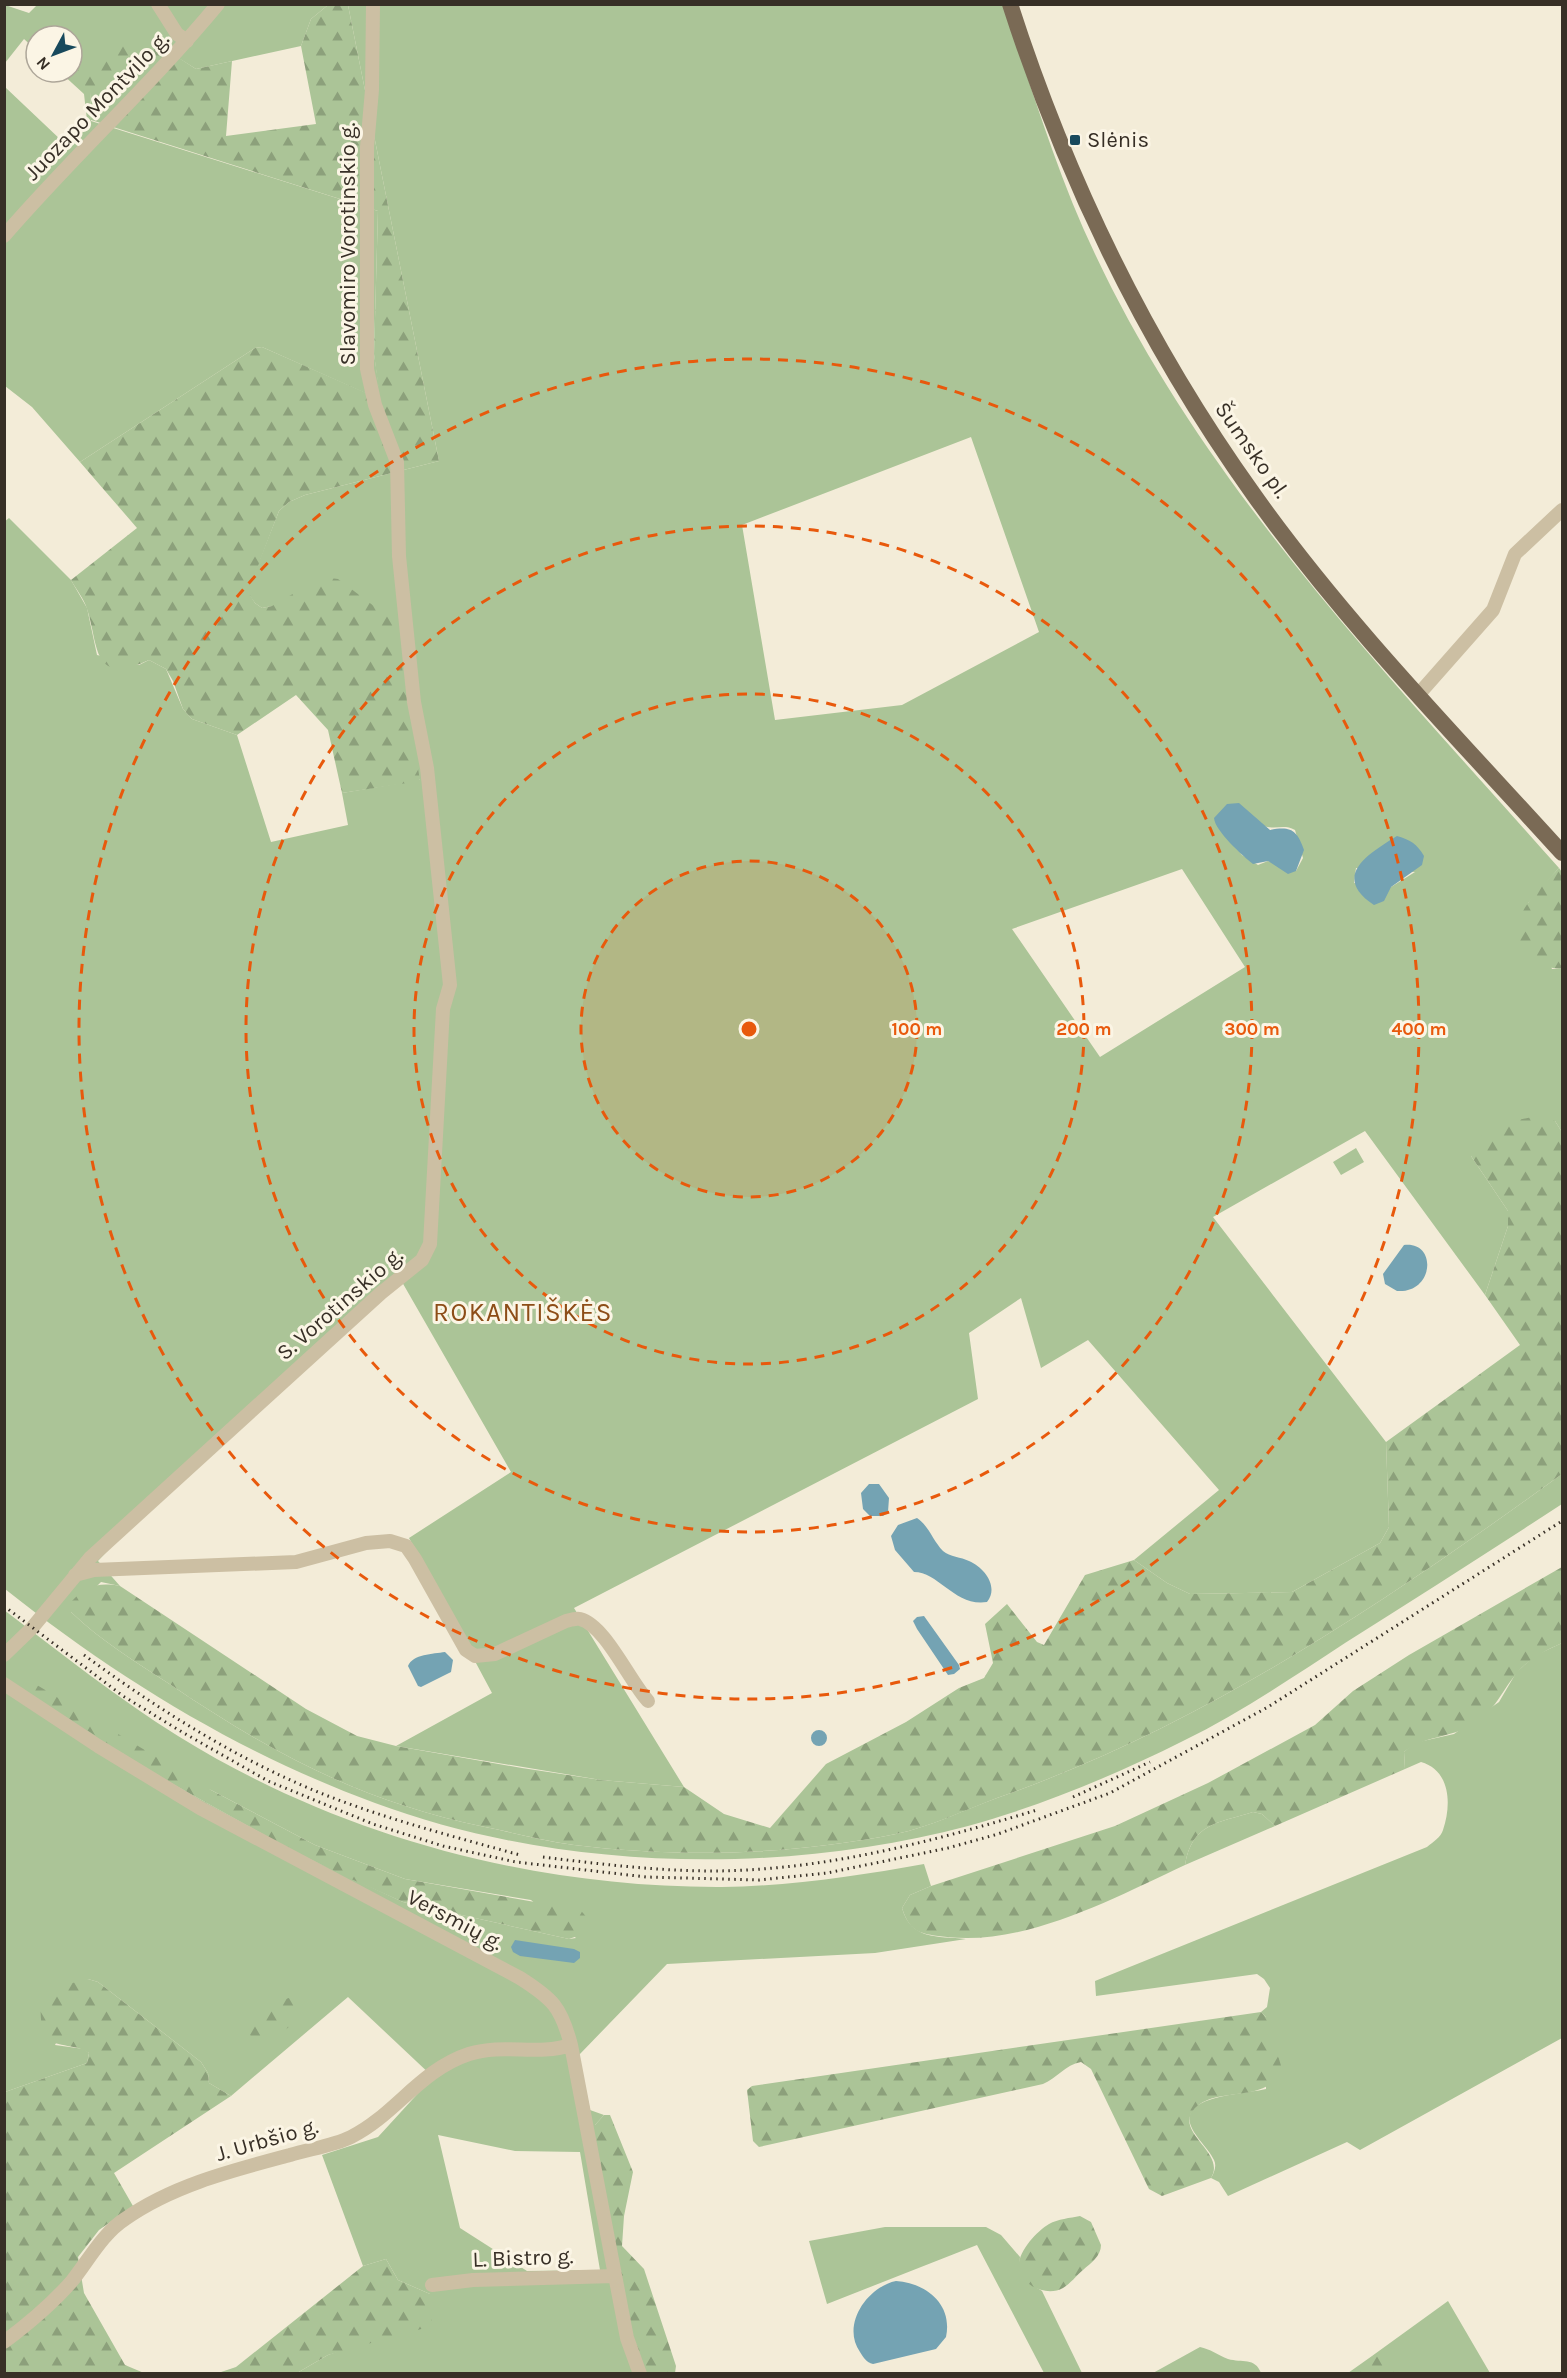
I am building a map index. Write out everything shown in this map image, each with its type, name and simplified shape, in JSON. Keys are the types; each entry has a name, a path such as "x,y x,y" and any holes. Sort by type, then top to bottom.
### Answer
{"main road":[{"name":"Šumsko pl.","path":"1010,4 1054,128 1095,226 1124,285 1215,440 1289,542 1418,695 1563,853"}],"street":[{"path":"158,4 177,34 187,41"},
{"name":"Juozapo Montvilo g.","path":"4,236 53,181 187,41 218,4"},
{"name":"Slavomiro Vorotinskio g.","path":"373,4 372,90 367,147 369,240 367,369 375,405 397,462 402,578 414,702 427,768 429,800"},
{"path":"1418,695 1493,609 1515,554 1563,510"},
{"name":"S. Vorotinskio g.","path":"4,1654 32,1628 90,1557 346,1325 422,1260 430,1244 443,1009 450,985 429,800"},
{"path":"75,1575 94,1570 296,1562 366,1543 390,1541 405,1546 415,1558 466,1650 475,1656 495,1654 566,1621 578,1619 590,1624 599,1632 638,1691 648,1701"},
{"name":"Versmių g.","path":"4,1684 98,1746 200,1808 544,1993 558,2006 564,2017 571,2045 627,2338 640,2373"},
{"name":"J. Urbšio g.","path":"4,2342 26,2325 70,2283 115,2227 137,2212 184,2188 224,2173 348,2139 373,2125 433,2070 448,2061 490,2048 552,2051 571,2045"},
{"name":"L. Bistro g.","path":"432,2285 473,2280 615,2276"}],"green space":[{"path":"38,4 328,5 311,19 301,46 196,69 161,47 90,92 91,121 378,211 374,354 381,400 262,347 255,348 80,462 32,407 5,386 5,87 62,141 87,120 84,94 73,84 84,84 84,24 24,24 24,39 5,63 5,5 29,13"},
{"path":"328,5 348,5 439,461 305,495 289,502 279,511 248,592 255,603 262,608 272,606 322,577 338,579 395,622 420,781 342,793 328,730 296,695 237,735 192,719 183,709 166,669 149,660 130,667 117,668 107,665 97,648 86,605 71,580 137,528 80,462 255,348 262,347 380,399 374,354 378,211 91,120 90,92 84,84 84,66 123,40 162,47 196,69 232,61 226,136 316,124 301,46 311,19"},
{"path":"348,5 1003,5 1057,162 1081,224 1140,340 1190,422 1246,501 1305,577 1367,651 1559,868 1528,903 1552,969 1562,968 1562,1132 1555,1121 1471,1156 1508,1211 1508,1226 1485,1295 1365,1131 1213,1217 1386,1442 1389,1527 1380,1543 1292,1592 1190,1594 1167,1583 1134,1560 1219,1490 1088,1340 1041,1368 1021,1298 969,1333 978,1399 574,1608 684,1787 601,1780 396,1746 492,1693 409,1538 511,1472 398,1275 221,1430 98,1561 120,1586 101,1582 71,1612 119,1651 246,1733 320,1772 399,1804 441,1817 574,1845 654,1852 776,1850 856,1841 909,1831 1073,1769 1148,1735 1291,1657 1429,1568 1562,1474 1562,1504 1246,1707 1183,1741 1104,1778 1023,1809 968,1826 896,1842 822,1853 746,1859 670,1859 593,1853 518,1842 445,1826 375,1803 276,1761 181,1711 91,1653 5,1589 4,522 9,518 71,580 87,608 97,655 139,665 149,660 166,669 183,709 192,719 237,735 271,842 348,825 342,793 420,780 272,606 262,608 247,592 279,511 289,502 305,495 439,461","holes":["971,437 1039,632 902,705 775,720 742,525","1260,824 1270,827 1286,827 1295,830 1303,858 1296,871 1268,861 1258,865 1242,855 1231,841","1356,868 1415,872 1391,887 1354,883","1182,869 1245,967 1100,1057 1012,929"]},
{"path":"1559,868 1562,872 1562,968 1548,968 1528,957 1519,938 1519,926 1531,898"},
{"path":"1536,1116 1555,1121 1562,1132 1562,1474 1361,1613 1291,1657 1220,1697 1148,1735 1073,1769 922,1827 896,1834 816,1846 695,1853 574,1845 441,1817 359,1789 283,1754 209,1710 132,1659 94,1632 71,1612 71,1602 87,1589 99,1585 120,1586 306,1709 357,1736 396,1746 522,1768 601,1780 684,1787 724,1814 770,1828 826,1764 906,1722 959,1688 984,1678 993,1663 985,1624 1007,1604 1037,1642 1044,1645 1085,1575 1134,1560 1167,1583 1190,1594 1292,1592 1380,1543 1389,1527 1386,1442 1520,1345 1485,1295 1508,1226 1508,1211 1471,1156 1480,1137 1487,1131 1505,1123"},
{"path":"1356,1148 1364,1162 1341,1175 1333,1162"},
{"path":"1562,1567 1562,1643 1527,1663 1511,1680 1493,1707 1472,1725 1420,1743 1404,1752 1405,1769 1275,1826 1262,1814 1253,1812 1208,1827 1194,1841 1188,1851 1185,1865 1099,1905 1038,1927 977,1938 947,1937 918,1931 905,1917 902,1908 910,1895 931,1886 1115,1826 1208,1783 1315,1725 1353,1691 1409,1655"},
{"path":"4,1610 111,1691 178,1736 240,1771 304,1802 371,1828 439,1849 509,1866 579,1878 651,1885 722,1887 773,1885 924,1864 931,1886 910,1895 902,1908 906,1918 912,1926 927,1934 966,1939 875,1953 667,1964 579,2055 590,2110 604,2115 595,2125 644,2373 297,2373 328,2355 356,2345 430,2294 398,2280 386,2259 363,2266 322,2155 378,2137 433,2077 348,1997 231,2096 209,2083 208,2073 201,2062 98,1982 88,1979 55,2045 84,2049 89,2053 87,2063 5,2092","holes":["162,1778 211,1790 315,1845 405,1879 531,1900 576,1938 569,1939 403,1902 293,1851","438,2135 515,2151 580,2152 600,2270 527,2271 460,2228"]},
{"path":"1562,1643 1562,2038 1360,2150 1347,2142 1228,2196 1219,2182 1211,2178 1215,2162 1193,2130 1190,2114 1195,2107 1206,2101 1266,2089 1266,2017 1261,2012 1267,2007 1270,1988 1257,1974 1096,1996 1095,1981 1427,1847 1439,1837 1443,1830 1448,1799 1446,1789 1438,1772 1431,1766 1421,1762 1405,1769 1404,1752 1414,1743 1454,1734 1499,1702 1516,1673 1534,1656"},
{"path":"22,1676 211,1790 315,1845 405,1879 580,1910 588,1920 586,1933 569,1939 403,1902 349,1878 293,1851 162,1778 16,1685 13,1681"},
{"path":"1253,1812 1262,1814 1275,1826 1185,1865 1188,1851 1200,1833 1218,1823"},
{"path":"88,1979 98,1982 201,2062 208,2073 209,2083 231,2096 114,2173 133,2206 99,2230 78,2257 84,2293 125,2365 144,2373 5,2374 5,2092 87,2063 89,2053 84,2050 44,2038 41,2010 42,2001 53,1990"},
{"path":"295,1996 301,1997 305,2003 296,2019 286,2030 272,2037 255,2040 249,2034 253,2019 264,2008"},
{"path":"1261,2012 1266,2017 1283,2072 1274,2082 1263,2088 1204,2101 1195,2108 1190,2117 1190,2125 1212,2159 1214,2169 1211,2178 1162,2196 1149,2189 1091,2069 1081,2062 1070,2066 1043,2084 759,2147 753,2141 747,2090 752,2086"},
{"path":"604,2115 610,2115 633,2172 624,2216 622,2246 644,2269 676,2366 675,2373 644,2373 622,2297 593,2134 595,2125"},
{"path":"1080,2216 1091,2222 1101,2245 1097,2256 1063,2288 1050,2291 1030,2285 1019,2268 1024,2249 1049,2224"},
{"path":"885,2227 986,2227 1001,2235 1020,2257 1022,2273 1032,2285 1042,2291 1082,2373 1044,2373 977,2245 827,2304 809,2241"},
{"path":"386,2259 398,2280 430,2294 432,2326 328,2355 297,2373 218,2373 236,2367 363,2266"},
{"path":"1448,2301 1490,2373 1402,2373 1372,2356"},
{"path":"1200,2347 1228,2359 1252,2363 1261,2373 1153,2373"},
{"path":"1372,2356 1383,2357 1402,2373 1348,2373"}],"water":[{"path":"1239,803 1270,830 1288,829 1296,834 1304,850 1296,871 1288,874 1268,861 1253,864 1224,836 1214,818 1227,804"},
{"path":"1397,836 1410,841 1419,848 1424,856 1422,865 1391,887 1384,901 1374,905 1361,894 1355,885 1358,866 1375,850"},
{"path":"1404,1245 1415,1246 1422,1251 1427,1268 1418,1285 1409,1290 1397,1291 1385,1284 1383,1274"},
{"path":"869,1484 879,1484 889,1498 888,1512 883,1516 870,1516 863,1509 861,1493"},
{"path":"917,1518 925,1525 943,1551 975,1564 985,1573 992,1590 987,1602 976,1602 956,1595 931,1577 914,1572 895,1550 891,1536 898,1525"},
{"path":"924,1616 959,1665 960,1669 954,1674 948,1675 917,1629 913,1621 917,1617"},
{"path":"445,1652 453,1660 451,1672 421,1687 418,1686 408,1666 411,1662 424,1655"},
{"path":"819,1730 825,1732 827,1738 825,1744 819,1746 813,1744 811,1738 813,1732"},
{"path":"515,1940 574,1949 580,1952 580,1958 574,1963 520,1956 513,1952 511,1947"},
{"path":"896,2281 917,2286 935,2297 945,2315 946,2337 936,2349 873,2364 864,2358 855,2341 855,2319 867,2299 875,2291"}],"railway":[{"path":"4,1606 123,1696 182,1732 268,1781 373,1824 443,1846 516,1862 646,1877 759,1880 827,1873 948,1848 998,1834 1110,1793 1268,1707 1562,1521"},
{"path":"84,1655 171,1715 232,1751 296,1782 375,1813 520,1855"},
{"path":"1073,1797 1150,1762"},
{"path":"543,1857 625,1866 708,1871 797,1866 901,1847 1037,1810"}],"place":[{"name":"Slėnis","path":"1075,140"}],"district":[{"name":"ROKANTIŠKĖS","path":"523,1312"}]}
